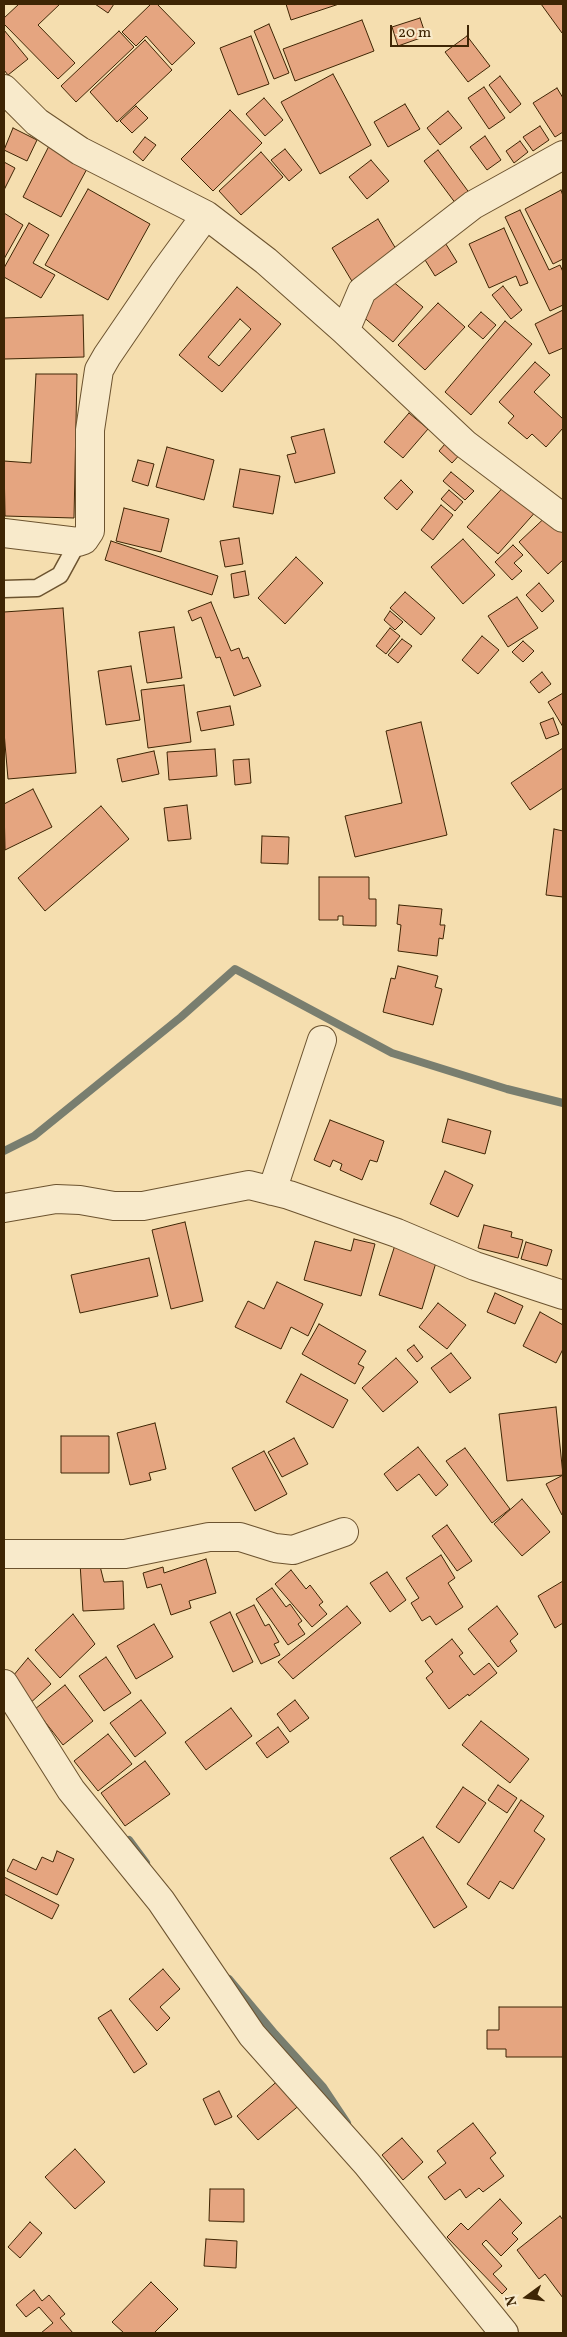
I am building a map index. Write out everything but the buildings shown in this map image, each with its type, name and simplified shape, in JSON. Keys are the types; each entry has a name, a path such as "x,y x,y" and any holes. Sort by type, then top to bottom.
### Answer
{"street":[{"path":"4,89 37,122 80,151 206,215 266,261 345,331 465,444 563,518"},
{"path":"345,331 362,291 473,205 563,155"},
{"path":"4,532 78,542 84,540 90,531 90,430 100,370 107,356 165,271 206,215"},
{"path":"272,1191 322,1040"},
{"path":"4,1208 56,1199 80,1200 114,1206 143,1206 249,1185 397,1233 475,1266 563,1295"},
{"path":"4,1554 125,1554 209,1537 240,1537 275,1548 293,1550 344,1532"},
{"path":"4,1684 71,1790 161,1901 252,2035 367,2164 504,2333"}],"lane":[{"path":"4,589 37,588 60,574 78,542"}],"waterway":[{"path":"4,1151 34,1136 181,1017 235,969 392,1053 507,1089 563,1103"},
{"path":"129,1840 146,1863"},
{"path":"229,1979 323,2087 347,2123"}]}
